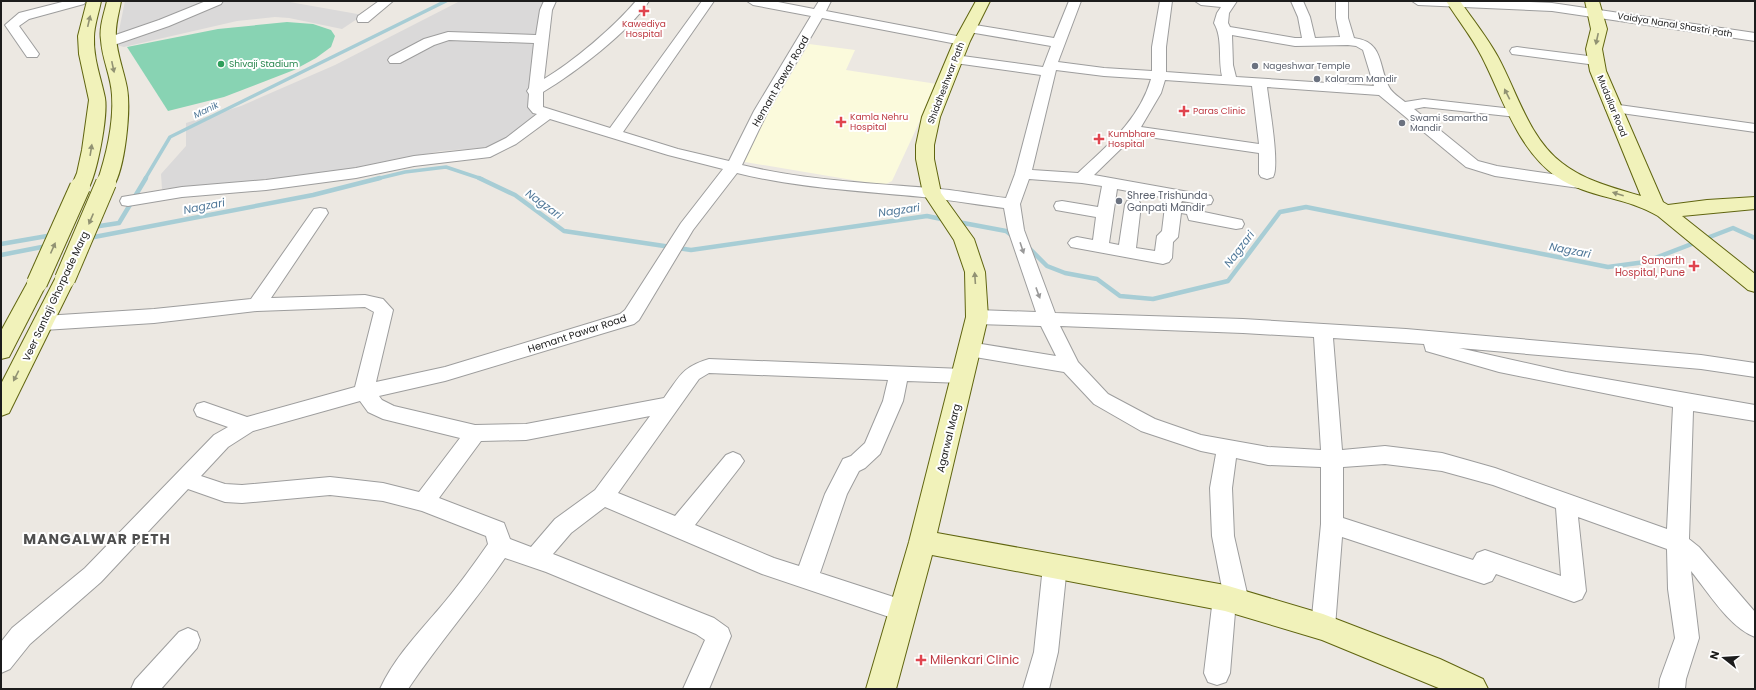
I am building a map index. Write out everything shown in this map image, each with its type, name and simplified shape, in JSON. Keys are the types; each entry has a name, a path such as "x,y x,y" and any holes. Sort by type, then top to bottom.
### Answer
{"street":[{"path":"32,54 12,25 24,16 80,1"},
{"path":"1,351 37,283 86,173 91,150 97,100 88,61 86,36 94,1"},
{"name":"Veer Santaji Ghorpade Marg","path":"1,407 65,279 112,168 116,144 120,94 108,31 114,1"},
{"path":"109,42 157,26 217,1"},
{"path":"363,18 388,1"},
{"path":"550,1 546,10 534,91 535,107 547,114 690,157 734,166 768,176 1012,204"},
{"path":"534,91 562,75 627,20 643,1"},
{"path":"614,133 708,1"},
{"path":"754,1 822,7 966,34 1059,43"},
{"name":"Shiddheshwar Path","path":"934,196 925,159 925,145 931,116 966,34 983,1"},
{"path":"1075,1 1049,69 1023,174 1012,204 1016,230 1048,320 1070,366 1101,399 1148,425 1201,443 1268,456 1332,459 1385,455 1442,462 1495,477 1678,543 1691,554 1744,618 1755,626"},
{"path":"1082,178 1132,130 1154,93 1159,75 1159,47 1166,1"},
{"path":"1201,1 1230,3"},
{"path":"1297,1 1304,17 1309,42"},
{"path":"1342,1 1342,18 1348,41"},
{"name":"Vaidya Nanal Shastri Path","path":"1418,1 1552,7 1593,7 1755,37"},
{"path":"1454,2 1490,56 1516,113 1531,140 1554,166 1586,184 1665,212 1755,285"},
{"path":"1230,3 1223,13 1222,23 1225,30 1226,65 1230,81"},
{"name":"Hemant Pawar Road","path":"1,661 21,636 93,576 221,440 247,425 364,392 445,374 626,319 632,315 688,227 734,166 761,111 822,7"},
{"name":"Mudaliar Road","path":"1593,7 1599,29 1594,49 1598,71 1642,179 1665,212"},
{"path":"1225,30 1295,42 1348,41 1367,45 1370,49 1383,91 1472,164 1481,168 1586,184"},
{"path":"395,60 429,42 448,36 541,39"},
{"path":"1517,51 1596,61"},
{"path":"955,59 1049,69 1159,75 1383,91"},
{"path":"1259,83 1267,150 1267,174"},
{"path":"1402,107 1424,103 1516,113"},
{"path":"1612,108 1755,128"},
{"path":"136,199 182,192 266,185 341,175 414,161 490,152 512,141 547,114"},
{"path":"94,127 118,120"},
{"path":"1132,130 1267,150"},
{"path":"1023,174 1082,178 1110,184 1173,200 1196,211 1195,216 1236,224"},
{"path":"1100,247 1110,184"},
{"name":"Agarwal Marg","path":"881,689 922,542 977,317 975,272 964,239 934,196"},
{"path":"1173,200 1205,200"},
{"path":"1077,243 1163,258 1165,236 1170,237 1173,200"},
{"path":"1665,212 1708,206 1755,203"},
{"path":"1127,252 1133,205"},
{"path":"1062,206 1106,213"},
{"path":"257,305 320,213"},
{"path":"44,323 154,316 257,305 365,301 377,304 384,310 364,392 375,406 390,413 475,432 526,432 671,404"},
{"path":"25,305 54,302"},
{"path":"977,317 1323,330 1701,362 1755,370"},
{"path":"1323,330 1332,459 1332,524 1323,627"},
{"path":"1406,336 1487,362 1683,402 1755,413"},
{"path":"970,349 1070,366"},
{"path":"535,558 563,526 604,496 692,374 699,368 709,366 963,376"},
{"path":"806,579 836,494 851,465 858,462 873,448 893,401 899,374"},
{"path":"1672,689 1673,679 1687,638 1680,589 1678,543 1683,402"},
{"path":"204,410 247,425"},
{"path":"424,502 475,432"},
{"path":"1217,673 1231,600 1223,536 1221,488 1227,448"},
{"path":"678,529 733,461"},
{"path":"184,479 225,493 242,494 330,486 383,492 424,502 496,530 500,546 469,590 419,651 393,689"},
{"path":"604,496 678,529 770,567 904,611"},
{"path":"1332,524 1484,574 1485,560 1574,591 1566,502"},
{"path":"922,542 1231,600 1323,627 1430,669 1473,689"},
{"path":"500,546 535,558 705,626 719,636 696,689"},
{"path":"1036,689 1046,652 1055,566"},
{"path":"144,689 188,640"}],"shaded area":[{"path":"125,1 284,1 363,15 342,29 289,18 275,17 237,21 124,47 116,45"},
{"path":"460,1 548,1 529,103 535,114 513,135 495,147 441,151 332,173 162,189 161,174 186,146 186,123 241,106 335,65"},
{"name":"Kamla Nehru Hospital","path":"809,44 855,50 846,70 937,84 892,181 884,185 739,161"}],"green space":[{"name":"Shivaji Stadium","path":"287,22 313,24 331,30 335,36 331,47 316,58 294,70 224,97 168,111 127,47 218,29"}],"waterway":[{"name":"Manik","path":"145,179 170,137 446,1"},
{"name":"Nagzari","path":"377,179 405,172 446,167 479,178"},
{"name":"Manik","path":"93,227 119,223 146,178"},
{"name":"Nagzari","path":"479,178 515,195 564,231 691,250 927,216 946,220"},
{"name":"Nagzari","path":"89,238 313,195 377,179"},
{"name":"Nagzari","path":"1026,245 1047,266 1065,273 1097,279 1120,296 1153,299 1228,281 1280,212 1306,207 1608,267 1645,262 1733,228 1755,238"},
{"name":"Nagzari","path":"958,222 1006,231 1015,238"},
{"name":"Manik","path":"1,244 53,235"},
{"name":"Nagzari","path":"1,255 47,246"}],"place":[{"name":"Kawediya Hospital","path":"644,11"},
{"name":"Shivaji Stadium","path":"221,64"},
{"name":"Nageshwar Temple","path":"1255,66"},
{"name":"Kalaram Mandir","path":"1317,79"},
{"name":"Paras Clinic","path":"1184,111"},
{"name":"Kamla Nehru Hospital","path":"841,122"},
{"name":"Swami Samartha Mandir","path":"1402,123"},
{"name":"Kumbhare Hospital","path":"1099,139"},
{"name":"Shree Trishunda Ganpati Mandir","path":"1119,201"},
{"name":"Samarth Hospital, Pune","path":"1694,266"},
{"name":"Milenkari Clinic","path":"921,660"}],"district":[{"name":"MANGALWAR PETH","path":"97,539"}]}
